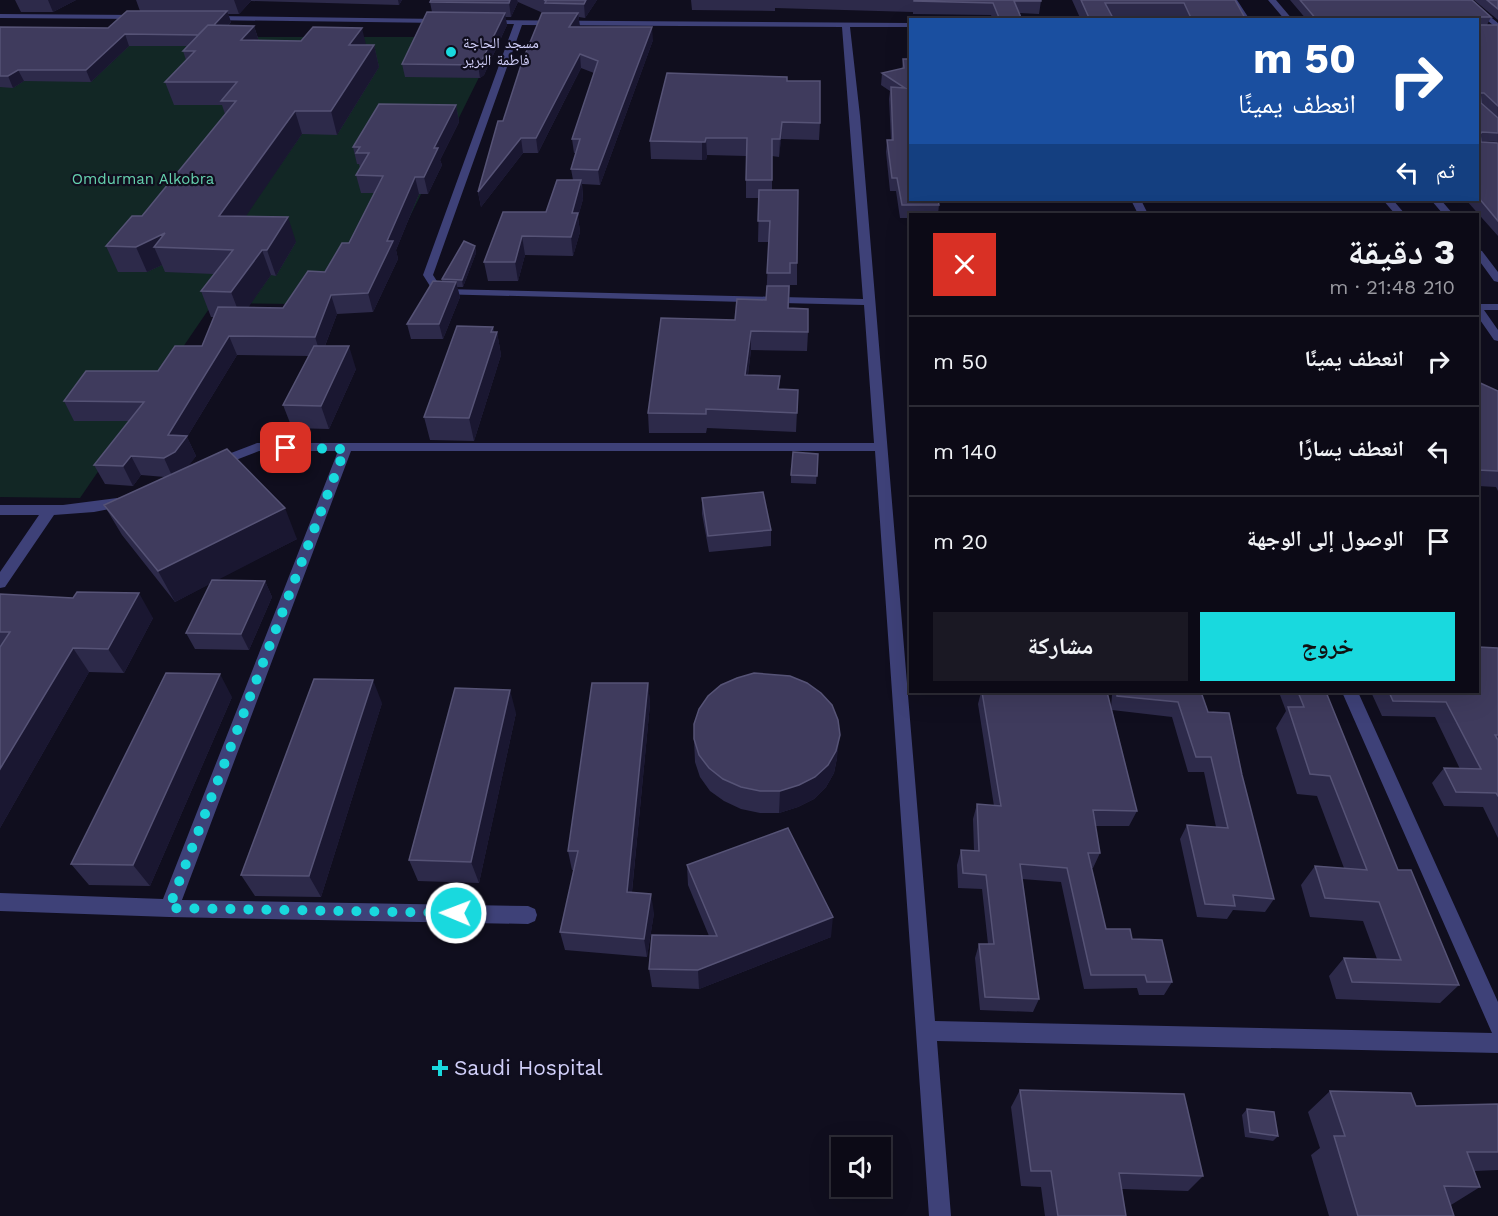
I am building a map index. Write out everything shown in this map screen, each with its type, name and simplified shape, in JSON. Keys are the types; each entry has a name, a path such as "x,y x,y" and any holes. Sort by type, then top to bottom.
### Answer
{"street":[{"path":"1233,0 1246,18"},
{"path":"1272,0 1288,18"},
{"path":"1466,0 1498,28"},
{"path":"0,16 151,18"},
{"path":"199,18 448,21"},
{"path":"471,21 909,25"},
{"path":"519,22 428,275 439,292 867,302"},
{"path":"846,24 864,223 867,302 881,447 903,627 925,1031 940,1216"},
{"path":"1488,29 1498,28"},
{"path":"1389,201 1399,213"},
{"path":"1437,201 1447,213"},
{"path":"1479,253 1498,279"},
{"path":"1479,309 1498,307"},
{"path":"1479,310 1498,338"},
{"path":"206,468 257,447 345,449 881,447"},
{"path":"169,908 345,449"},
{"path":"0,510 49,511 95,508 137,499"},
{"path":"0,582 49,511"},
{"path":"1350,693 1498,1025"},
{"path":"0,902 169,908 528,915"},
{"path":"925,1031 1498,1043"}],"green space":[{"name":"Omdurman Alkobra","path":"0,37 499,37 366,305 213,303 80,498 0,497"}],"building":[{"path":"431,0 510,0 509,3 430,2"},
{"path":"544,0 586,0 584,4 545,3"},
{"path":"1041,0 1014,1 1021,18 999,18 993,3 914,1"},
{"path":"1081,0 1235,0 1245,18 1191,18 1184,3 1105,3 1113,18 1089,18"},
{"path":"1300,0 1472,0 1491,17 1480,17 1480,25 1498,25 1498,106 1484,93 1480,93 1481,103 1498,118 1498,133 1482,132 1480,134 1481,142 1498,143 1498,221 1479,198 1479,18 1315,18"},
{"path":"1487,0 1498,0 1498,9"},
{"path":"127,11 227,11 214,25 208,25 198,35 125,34 86,70 18,70 8,76 0,76 0,27 108,28"},
{"path":"427,12 505,13 478,65 402,64"},
{"path":"542,13 578,13 569,27 652,27 598,170 571,169 580,139 572,139 598,61 580,54 536,138 521,138 478,192 498,121 503,121 522,62"},
{"path":"208,25 254,26 241,40 301,41 313,27 362,28 349,45 374,45 331,111 295,111 219,216 288,217 267,250 262,250 231,292 201,291 233,250 154,247 165,233 136,247 106,246 132,216 142,216 236,101 221,101 237,82 165,82 195,51 183,51"},
{"path":"903,59 909,59 909,201 938,201 939,205 902,205 897,178 892,178 887,140 893,140 891,87 905,88 882,73 904,68"},
{"path":"667,73 787,77 787,81 820,81 820,123 782,122 780,139 772,139 772,180 746,180 747,138 706,138 705,142 650,141"},
{"path":"379,104 456,105 434,148 438,148 424,177 415,177 387,241 393,241 368,293 331,295 315,337 229,336 168,435 187,436 175,452 164,458 131,456 123,466 94,465 144,402 64,401 86,371 158,371 175,346 202,346 218,307 283,308 308,271 325,272 342,243 349,243 383,176 356,175 369,153 356,153 360,147 353,147"},
{"path":"557,180 581,180 572,213 578,213 571,237 522,236 515,262 484,262 503,212 546,212"},
{"path":"759,190 798,190 797,263 790,263 790,273 767,273 770,221 758,221"},
{"path":"464,241 475,246 462,280 442,279"},
{"path":"433,281 456,282 439,324 407,324"},
{"path":"767,286 789,286 788,308 808,309 808,332 751,331 745,375 780,376 778,389 798,390 797,413 706,409 706,414 648,413 661,318 735,320 737,299 766,300"},
{"path":"457,326 493,327 491,332 497,332 469,418 424,417"},
{"path":"314,346 349,346 321,406 283,405"},
{"path":"1479,382 1498,391 1498,471 1479,470"},
{"path":"227,449 285,508 158,571 104,505"},
{"path":"793,452 818,454 817,476 791,475"},
{"path":"763,492 771,530 708,536 702,498"},
{"path":"212,580 265,581 241,634 186,633"},
{"path":"77,592 139,593 108,649 73,648 0,769 0,647 10,632 0,632 0,594 73,598"},
{"path":"1479,647 1498,648 1498,735 1495,735 1498,740 1498,796 1496,793 1456,792 1444,768 1481,769 1446,702 1393,701 1389,693 1479,693"},
{"path":"166,673 220,674 133,865 71,864"},
{"path":"754,673 790,676 807,683 832,705 838,720 840,735 836,751 828,765 815,777 780,791 760,791 741,787 723,779 709,768 699,755 694,739 694,724 699,709 708,696 721,685"},
{"path":"314,679 373,680 309,876 241,875"},
{"path":"592,683 648,683 627,892 651,894 644,939 560,932 578,851 568,851"},
{"path":"455,688 510,690 471,862 409,860"},
{"path":"982,693 1107,693 1137,811 1093,810 1100,853 1088,853 1106,929 1130,929 1132,939 1162,940 1172,982 1147,982 1145,975 1091,975 1067,868 1020,864 1039,999 985,997 979,944 994,944 986,875 963,873 961,850 979,851 977,804 1001,806"},
{"path":"1117,693 1201,693 1208,712 1229,713 1242,775 1274,899 1233,895 1235,906 1205,904 1187,825 1228,828 1211,757 1196,757 1178,702 1117,696"},
{"path":"1298,693 1326,693 1398,870 1411,870 1459,985 1352,982 1344,958 1401,960 1379,902 1325,898 1315,866 1367,870 1330,776 1310,774 1288,707 1304,707"},
{"path":"788,828 833,917 698,970 649,969 652,935 717,936 687,865"},
{"path":"1020,1090 1184,1094 1203,1176 1119,1173 1126,1216 1058,1216 1051,1171 1031,1171"},
{"path":"1330,1091 1411,1093 1416,1106 1498,1104 1498,1152 1467,1152 1480,1187 1444,1186 1454,1216 1358,1216 1334,1136 1345,1136"},
{"path":"1247,1109 1274,1112 1278,1136 1250,1132"}],"place":[{"name":"مسجد الحاجة فاطمة البرير","path":"451,52"},
{"name":"Saudi Hospital","path":"440,1068"}],"route":[{"path":"286,448 345,449 169,908 456,913"}]}
